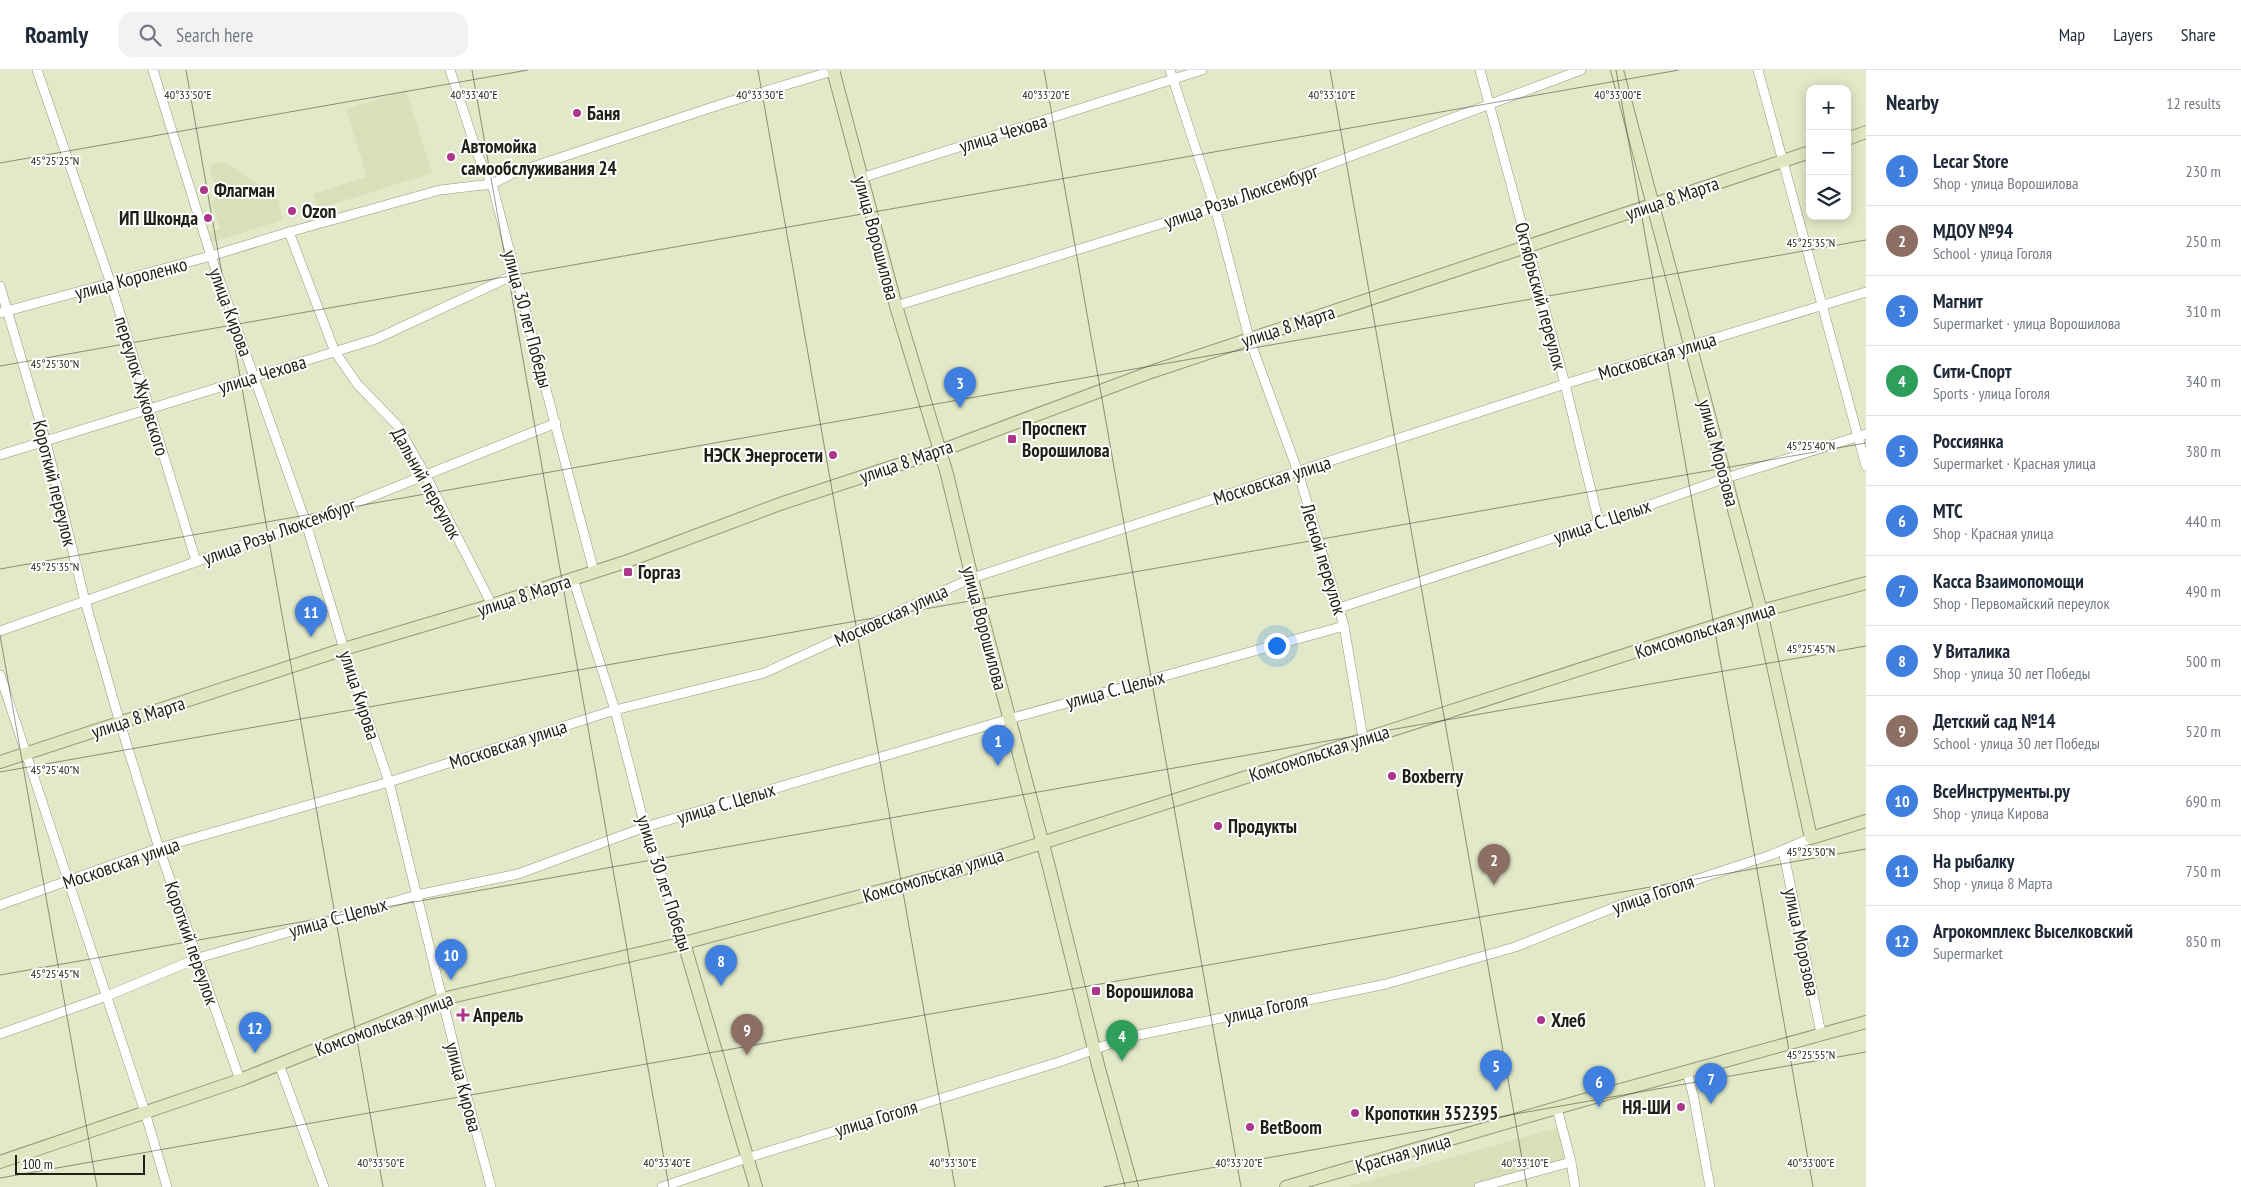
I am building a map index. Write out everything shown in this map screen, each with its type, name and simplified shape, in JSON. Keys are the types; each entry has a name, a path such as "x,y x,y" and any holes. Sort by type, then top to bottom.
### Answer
{"main road":[{"name":"улица Ворошилова","path":"834,70 896,306 947,474 972,578 1043,842 1094,1050 1132,1187"},
{"name":"улица Морозова","path":"1617,70 1761,611 1811,838"},
{"path":"1851,138 1866,132"},
{"name":"улица 8 Марта","path":"0,762 344,649 492,605 594,572 780,504 940,451 1151,372 1249,338 1806,153"},
{"name":"Комсомольская улица","path":"0,1162 240,1080 442,999 684,943 936,876 1761,611 1866,583"},
{"name":"улица Гоголя","path":"1811,838 1866,821"},
{"name":"улица 30 лет Победы","path":"684,943 756,1187"},
{"name":"Красная улица","path":"1291,1186 1557,1108 1866,1022"}],"street":[{"name":"переулок Жуковского","path":"37,70 58,136 111,284 196,561"},
{"name":"улица Кирова","path":"153,70 211,256 306,523 344,649 389,782 442,999 491,1187"},
{"name":"улица 30 лет Победы","path":"450,70 479,158 492,184 594,572"},
{"name":"улица Короленко","path":"4,312 111,284 440,190 492,184 514,173 725,103 834,70"},
{"name":"Лесной переулок","path":"1170,70 1215,207 1249,338 1298,472 1339,608 1344,626 1363,738"},
{"name":"улица Чехова","path":"861,178 1202,70"},
{"name":"Октябрьский переулок","path":"1480,70 1565,384 1598,523"},
{"name":"улица Розы Люксембург","path":"896,306 1215,207 1581,70"},
{"path":"1758,70 1823,306 1862,435 1866,466"},
{"name":"Дальний переулок","path":"289,232 335,352 358,385 397,425 426,476 492,605"},
{"name":"улица Чехова","path":"0,455 376,339 516,274"},
{"name":"Короткий переулок","path":"0,286 4,312 46,442 85,601 120,723 159,848 240,1080"},
{"name":"Московская улица","path":"0,905 159,848 389,782 616,710 764,673 972,578 1565,384 1866,292"},
{"name":"улица Розы Люксембург","path":"0,631 306,523 556,423"},
{"name":"улица С. Целых","path":"1339,608 1598,523 1726,478 1862,435"},
{"name":"улица 30 лет Победы","path":"573,579 616,710 645,827 684,943"},
{"name":"улица С. Целых","path":"0,1034 107,996 198,958 417,895 518,874 645,827 1009,719 1344,626"},
{"path":"0,675 145,1112 167,1187"},
{"name":"улица Гоголя","path":"662,1187 747,1158 1094,1050 1129,1036 1386,984 1515,947 1628,902 1783,850 1811,838"},
{"name":"улица Морозова","path":"1783,850 1821,1033"},
{"path":"279,1064 324,1187"},
{"path":"1687,1071 1710,1187"},
{"path":"1557,1108 1571,1162 1575,1187"},
{"path":"1479,1187 1571,1162"}],"shaded area":[{"path":"406,90 432,173 318,209 313,194 367,177 346,109"},
{"path":"223,161 276,196 283,220 212,242 209,232 220,229 211,201 218,196 209,165"},
{"path":"1562,1126 1571,1162 1475,1187 1347,1187"}],"place":[{"name":"Баня","path":"577,113"},
{"name":"Автомойка самообслуживания 24","path":"451,157"},
{"name":"Флагман","path":"204,190"},
{"name":"Ozon","path":"292,211"},
{"name":"ИП Шконда","path":"208,218"},
{"name":"Магнит","path":"960,408"},
{"name":"Проспект Ворошилова","path":"1012,439"},
{"name":"НЭСК Энергосети","path":"833,455"},
{"name":"Горгаз","path":"628,572"},
{"name":"На рыбалку","path":"311,637"},
{"name":"Lecar Store","path":"998,766"},
{"name":"Boxberry","path":"1392,776"},
{"name":"Продукты","path":"1218,826"},
{"name":"МДОУ №94","path":"1494,885"},
{"name":"ВсеИнструменты.ру","path":"451,980"},
{"name":"У Виталика","path":"721,986"},
{"name":"Ворошилова","path":"1096,991"},
{"name":"Апрель","path":"463,1015"},
{"name":"Хлеб","path":"1541,1020"},
{"name":"Агрокомплекс Выселковский","path":"255,1053"},
{"name":"Детский сад №14","path":"747,1055"},
{"name":"Сити-Спорт","path":"1122,1061"},
{"name":"Россиянка","path":"1496,1091"},
{"name":"Касса Взаимопомощи","path":"1711,1104"},
{"name":"МТС","path":"1599,1107"},
{"name":"НЯ-ШИ","path":"1681,1107"},
{"name":"Кропоткин 352395","path":"1355,1113"},
{"name":"BetBoom","path":"1250,1127"}]}
